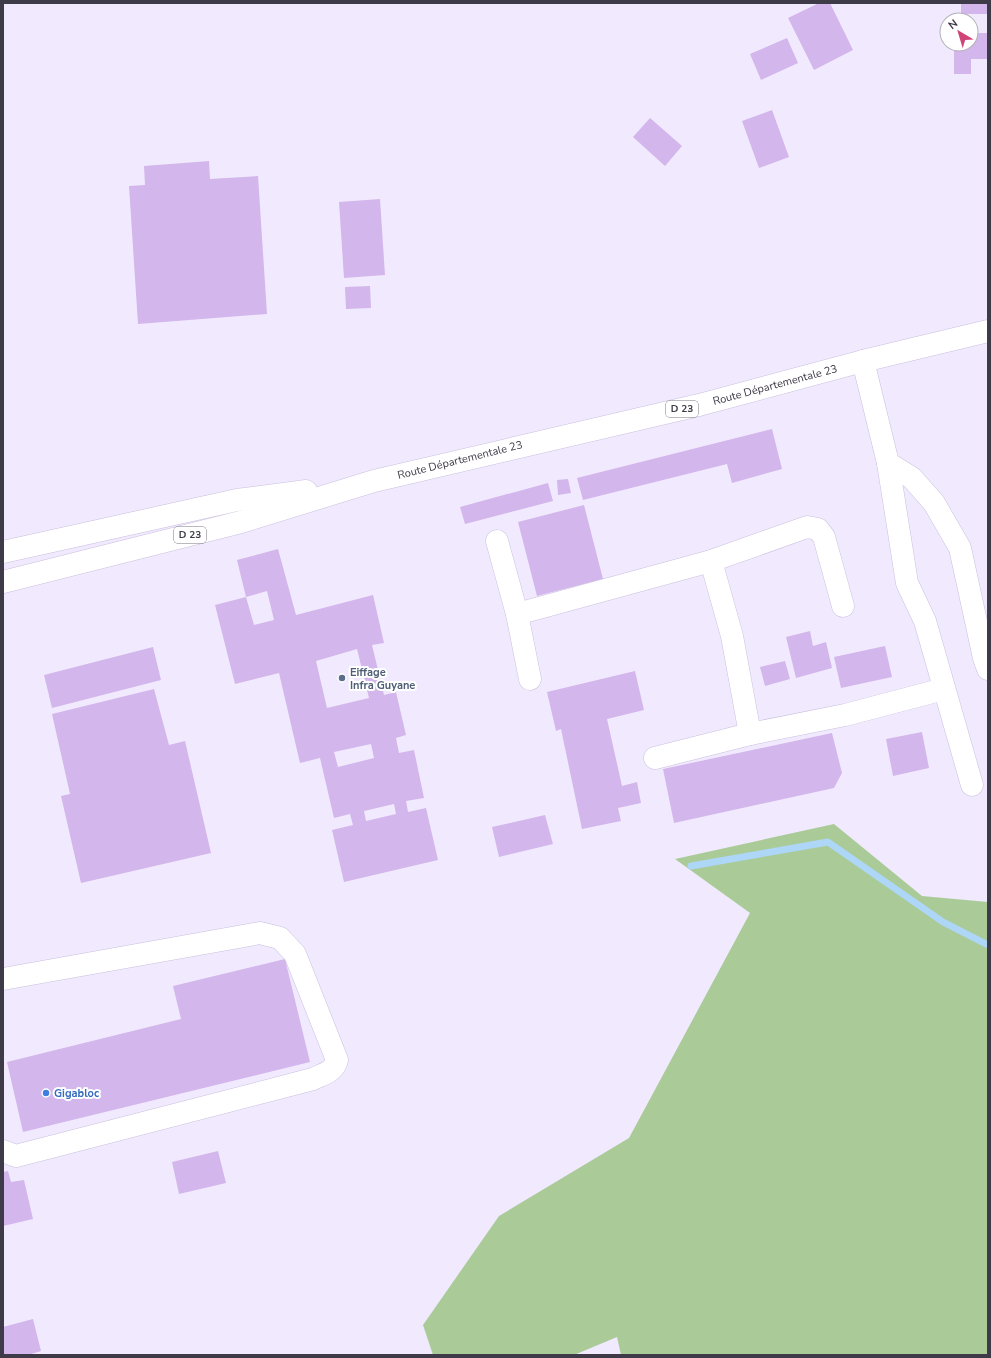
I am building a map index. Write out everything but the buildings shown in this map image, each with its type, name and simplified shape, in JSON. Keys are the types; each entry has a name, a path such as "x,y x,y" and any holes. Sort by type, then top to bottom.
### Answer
{"main road":[{"name":"Route Départementale 23","path":"374,481 699,405 863,361 988,331"},
{"path":"863,361 888,463 907,583 925,621 972,785"},
{"path":"888,463 912,478 934,503 960,548 984,658 988,669"},
{"name":"D 23","path":"3,552 237,500 374,481"},
{"name":"D 23","path":"3,582 241,522 374,481"},
{"path":"517,614 711,562 807,527 818,529 824,537 842,606"},
{"path":"497,541 517,614 530,679"},
{"path":"711,562 732,636 750,734"},
{"path":"655,758 750,734 845,715 944,689"},
{"path":"3,979 260,933 280,938 295,954 337,1060 336,1065 330,1072 313,1079 16,1156 3,1151"}],"green space":[{"path":"834,824 922,896 988,902 988,1355 621,1355 617,1337 574,1355 433,1355 423,1325 499,1216 629,1138 750,913 675,859"}],"waterway":[{"path":"691,866 828,842 943,922 988,945"}],"place":[{"name":"Eiffage Infra Guyane","path":"342,678"},
{"name":"Gigabloc","path":"46,1093"}]}
